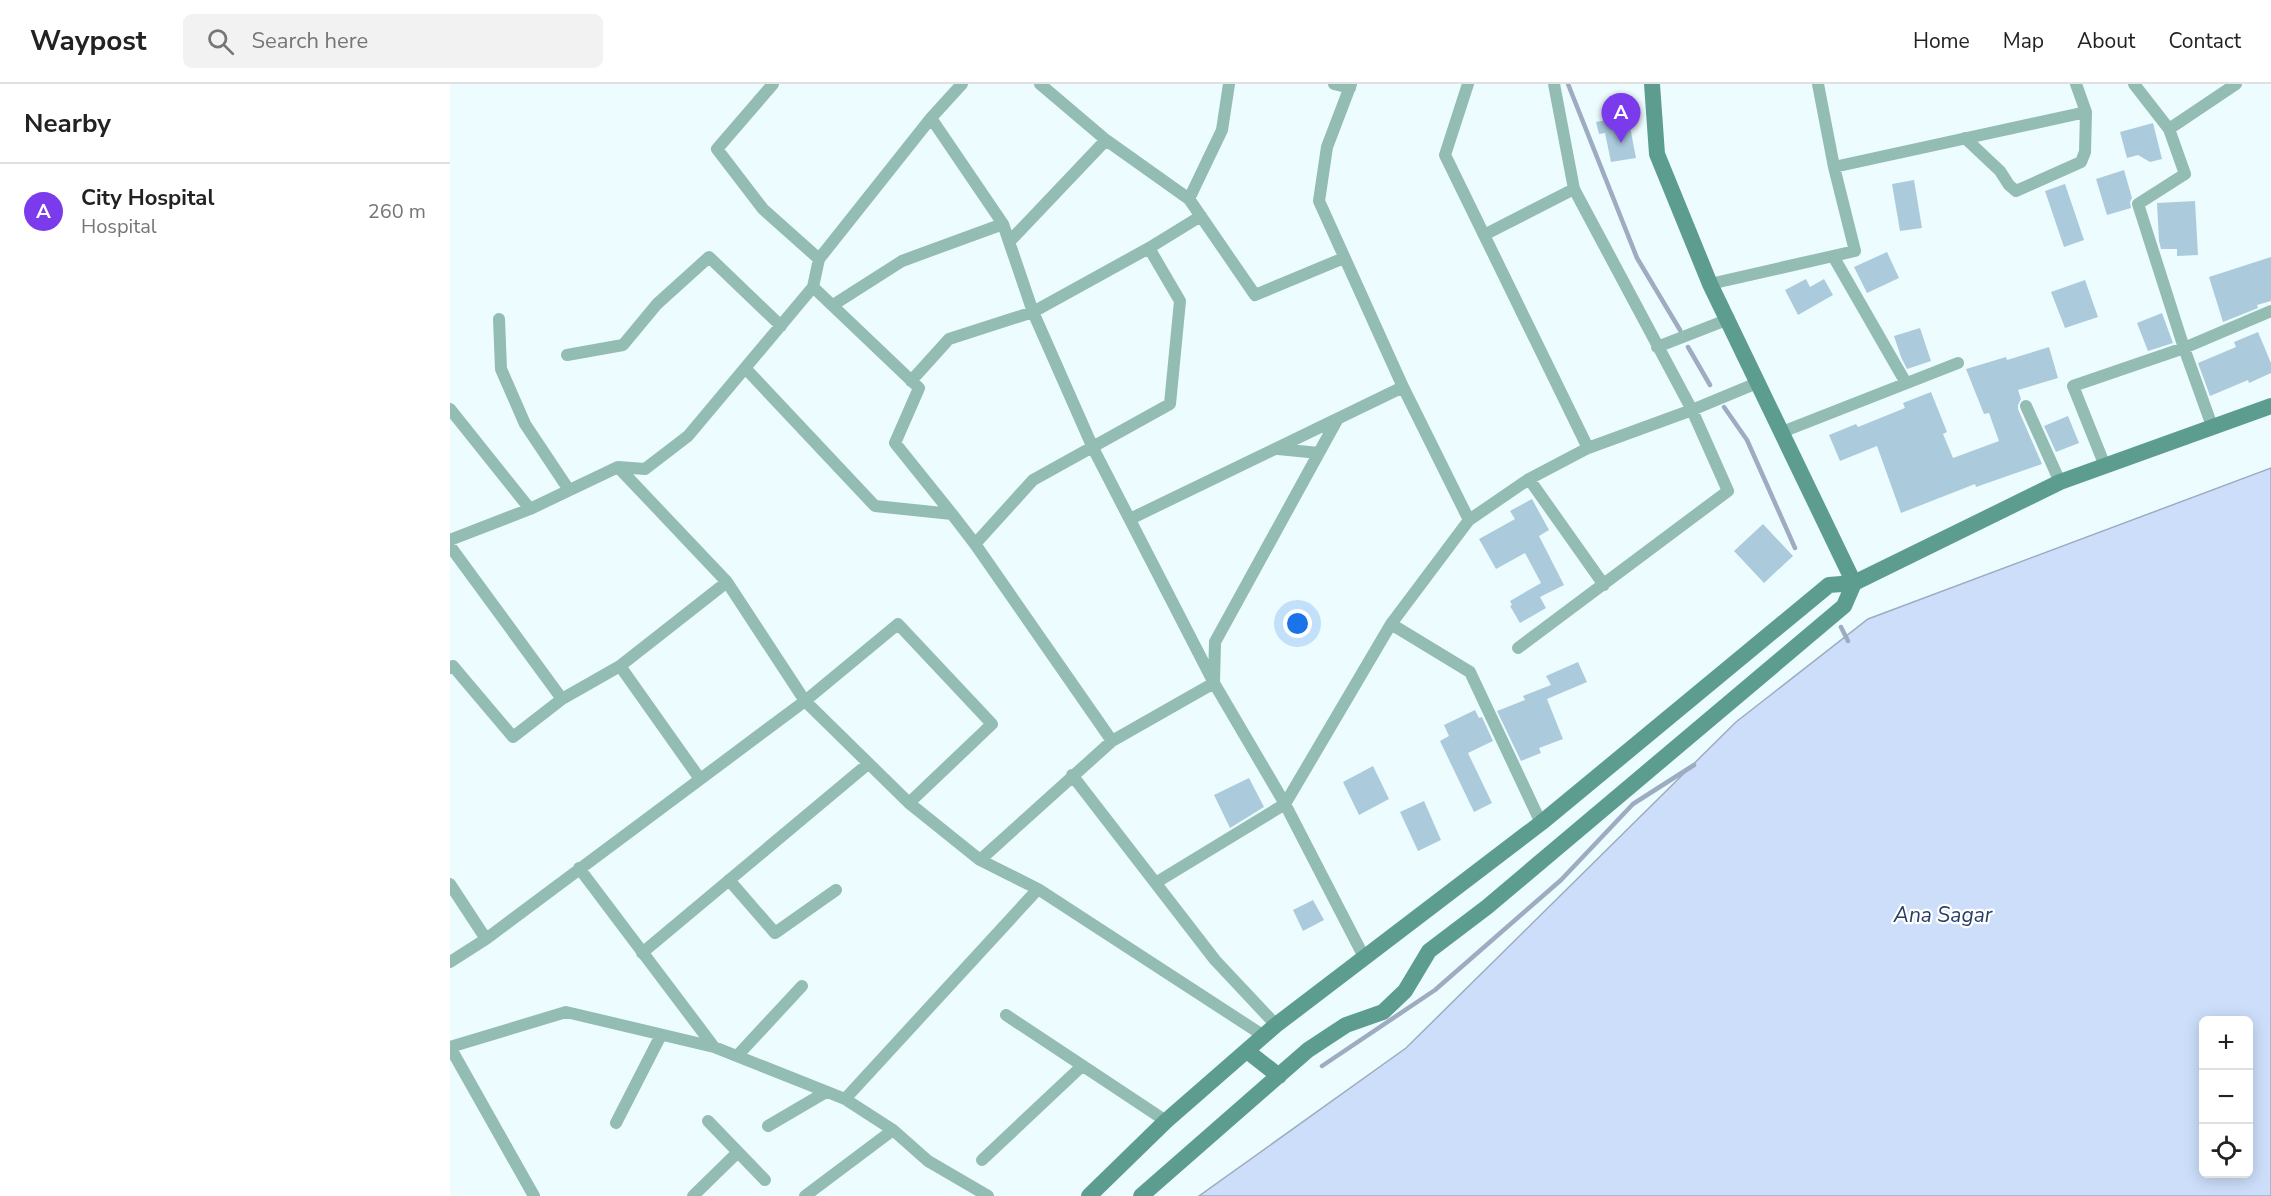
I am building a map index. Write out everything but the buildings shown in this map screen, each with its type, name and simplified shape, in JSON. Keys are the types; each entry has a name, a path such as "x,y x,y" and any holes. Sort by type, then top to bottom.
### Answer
{"street":[{"path":"773,84 717,149 763,209 819,259"},
{"path":"636,486 645,469 688,436 813,287 819,259 931,118 963,84"},
{"path":"1040,84 1106,140 1189,199 1256,295 1344,258"},
{"path":"1189,199 1222,130 1229,84"},
{"path":"1334,84 1350,86 1327,147 1319,201 1403,387 1469,520"},
{"path":"1468,84 1445,155 1588,448"},
{"path":"1518,648 1728,491 1692,411 1574,189 1554,84"},
{"path":"1141,1196 1308,1050 1346,1026 1383,1011 1405,991 1429,951 1487,907 1844,606 1854,583 1757,383 1729,319 1710,284 1657,154 1652,84"},
{"path":"1818,84 1834,167 1855,251 1843,274"},
{"path":"1965,138 2000,171 2016,191 2081,162 2085,153 2086,112 2076,84"},
{"path":"2134,84 2169,129 2185,174 2138,204 2184,348 2212,426"},
{"path":"2169,129 2236,84"},
{"path":"1834,167 2086,112"},
{"path":"931,118 1003,224 1033,312 1093,448 1214,683 1285,804 1364,957"},
{"path":"1010,241 1106,140"},
{"path":"1484,235 1574,189"},
{"path":"911,381 949,339 1033,312 1149,248 1201,216"},
{"path":"833,305 902,261 1003,224"},
{"path":"975,544 1033,480 1170,404 1180,301 1149,248"},
{"path":"1710,284 1855,251"},
{"path":"1833,256 1906,383"},
{"path":"567,355 623,345 657,304 709,257 781,326"},
{"path":"813,287 919,388 895,443 975,544 1112,741"},
{"path":"2105,466 2073,386 2184,348 2271,311"},
{"path":"499,319 501,369 525,424 569,490"},
{"path":"1657,347 1729,319"},
{"path":"1782,432 1958,363"},
{"path":"746,369 875,506 952,514"},
{"path":"1157,882 1285,804 1391,624 1469,520 1529,479 1588,448 1692,411 1757,383"},
{"path":"1130,519 1403,387"},
{"path":"2026,406 2060,482"},
{"path":"1089,1196 1166,1121 1270,1030 1541,823 1828,585 1854,583 2060,482 2271,406"},
{"path":"450,409 530,509"},
{"path":"1214,683 1215,642 1337,420"},
{"path":"1277,449 1319,453"},
{"path":"618,467 727,582 805,702 909,802 980,860 1038,889 1270,1030"},
{"path":"450,540 530,509 618,467 645,469"},
{"path":"1529,479 1604,585"},
{"path":"450,546 562,699"},
{"path":"450,668 453,666 513,737 562,699 620,666 727,582"},
{"path":"1807,602 1821,626"},
{"path":"450,962 486,939 805,702 898,624 992,724 909,802"},
{"path":"1391,624 1470,672 1541,823"},
{"path":"620,666 700,779"},
{"path":"980,860 1112,741 1214,683"},
{"path":"642,953 868,764"},
{"path":"1072,775 1270,1030"},
{"path":"579,868 714,1047"},
{"path":"729,880 775,933 836,890"},
{"path":"450,884 486,939"},
{"path":"845,1100 1038,889"},
{"path":"736,1056 802,986"},
{"path":"534,1196 450,1047 566,1012 714,1047 845,1100 893,1130 928,1161 988,1196"},
{"path":"1006,1015 1166,1121"},
{"path":"616,1123 661,1035"},
{"path":"1246,1051 1279,1076"},
{"path":"982,1160 1082,1066"},
{"path":"768,1126 826,1092"},
{"path":"708,1121 765,1180"},
{"path":"805,1196 893,1130"},
{"path":"693,1196 738,1152"}],"water":[{"name":"Ana Sagar","path":"2271,468 2271,1196 1199,1196 1406,1048 1736,722 1868,619"}],"waterway":[{"path":"1568,84 1637,258 1680,330"},
{"path":"1688,347 1710,385"},
{"path":"1724,407 1747,440 1795,548"},
{"path":"1841,627 1848,641"},
{"path":"1322,1066 1435,990 1561,880 1633,804 1694,765"}],"place":[{"name":"City Hospital","path":"1621,143"}]}
